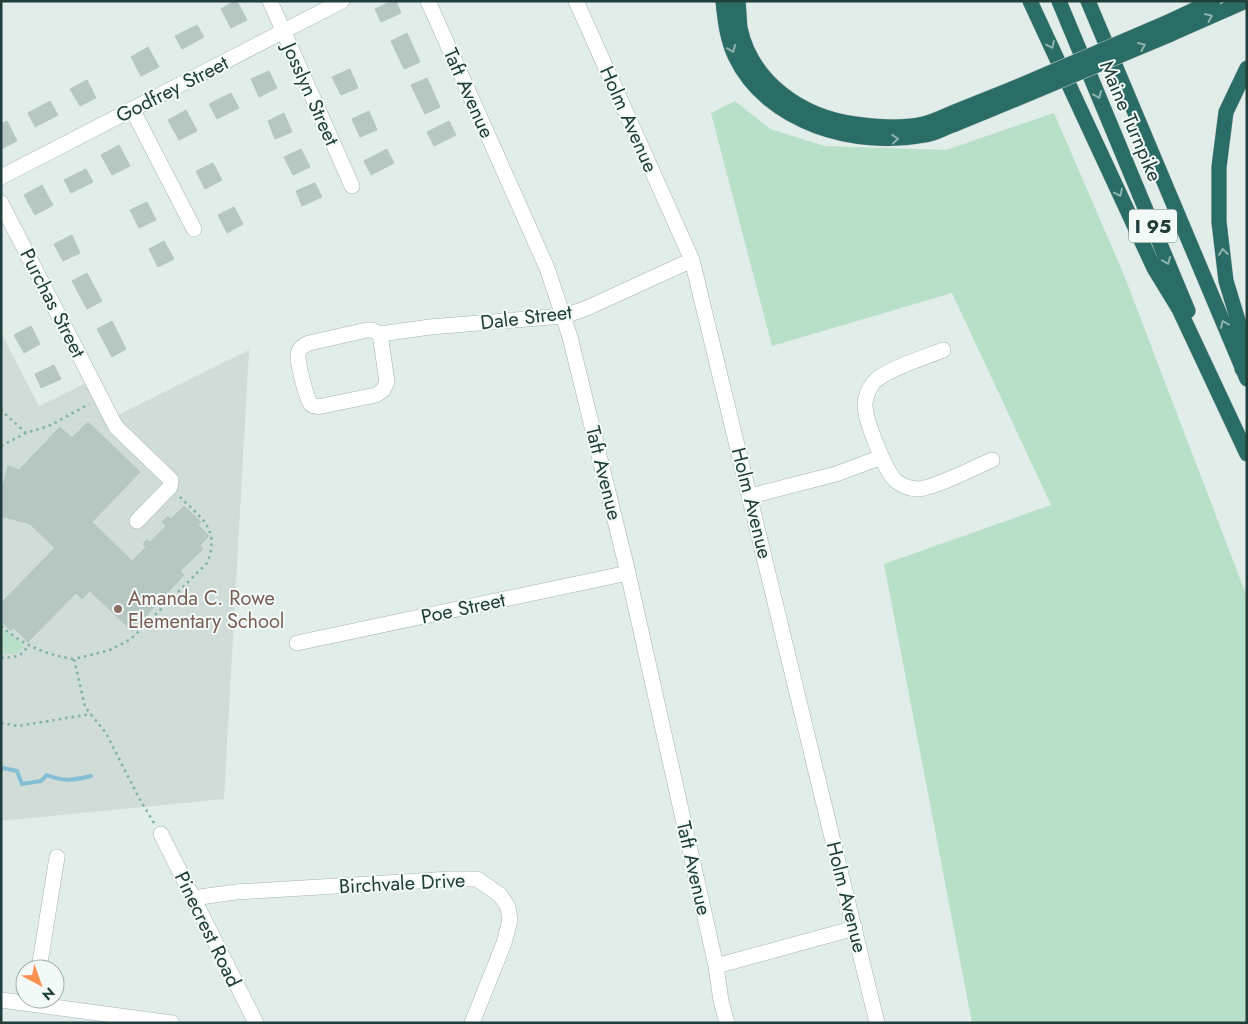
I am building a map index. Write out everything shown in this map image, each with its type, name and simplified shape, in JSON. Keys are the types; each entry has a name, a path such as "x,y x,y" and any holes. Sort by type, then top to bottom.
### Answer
{"highway":[{"path":"723,1 726,30 730,44 740,64 752,82 786,112 826,130 890,140 927,135 1014,94 1169,28 1246,1"},
{"path":"738,1 740,27 744,41 758,68 772,85 789,100 828,120 885,127 924,124 1014,94"},
{"path":"1030,1 1154,268 1178,309 1247,452"},
{"name":"Maine Turnpike","path":"1059,1 1247,452"},
{"name":"Maine Turnpike","path":"1088,1 1245,374"},
{"path":"1169,28 1213,1"},
{"path":"1245,374 1246,350 1226,281 1221,242 1219,167 1226,112 1247,68"}],"street":[{"name":"Josslyn Street","path":"270,1 352,186"},
{"name":"Godfrey Street","path":"1,177 342,1"},
{"name":"Taft Avenue","path":"428,1 547,268 564,316 628,574 716,966 721,1001 727,1023"},
{"name":"Holm Avenue","path":"576,1 692,260 877,1023"},
{"path":"132,110 194,229"},
{"name":"Purchas Street","path":"1,203 116,427 168,475 171,480 170,487"},
{"name":"Dale Street","path":"380,334 430,327 564,316 692,260"},
{"path":"367,330 380,334 387,382 383,390 376,395 317,407 312,406 307,397 298,356 301,348 309,343 367,330"},
{"path":"943,350 885,374 868,391 865,404 866,416 890,475 897,482 907,487 917,488 928,486 992,460"},
{"path":"750,496 836,474 882,457"},
{"path":"137,521 170,487"},
{"name":"Poe Street","path":"297,643 628,574"},
{"name":"Pinecrest Road","path":"161,834 256,1023"},
{"path":"41,959 57,857"},
{"name":"Birchvale Drive","path":"193,898 236,892 451,879 477,880 500,895 508,907 510,920 504,944 472,1023"},
{"path":"716,966 855,928"},
{"path":"1,1000 15,1001"},
{"path":"65,1008 124,1020 172,1023"}],"path":[{"path":"1,446 51,425 102,400"},
{"path":"1,409 26,434"},
{"path":"1,626 28,646 54,656 74,659 110,650 131,639 207,563 211,552 213,540 206,524 170,487"},
{"path":"1,658 19,657 28,646"},
{"path":"74,659 85,707 106,733 139,798 161,834"},
{"path":"1,723 18,726 91,714"}],"shaded area":[{"name":"Amanda C. Rowe Elementary School","path":"1,333 39,406 90,381 110,419 249,350 224,799 1,821"}],"green space":[{"path":"735,101 770,129 825,146 946,150 1054,113 1124,275 1247,597 1247,1023 972,1023 884,564 1051,505 952,293 772,346 711,113"},
{"path":"1,628 24,645 20,651 1,654"}],"building":[{"path":"237,1 247,20 231,28 221,9"},
{"path":"396,1 401,13 381,22 375,9"},
{"path":"197,25 204,37 182,49 175,36"},
{"path":"407,33 420,62 404,69 391,41"},
{"path":"148,47 159,67 141,76 131,57"},
{"path":"350,69 358,88 341,95 332,77"},
{"path":"269,71 277,88 259,97 251,79"},
{"path":"427,78 440,107 425,114 411,85"},
{"path":"87,80 96,98 80,106 70,89"},
{"path":"231,93 239,108 217,119 209,104"},
{"path":"50,101 58,115 35,127 28,113"},
{"path":"186,110 197,131 179,140 168,120"},
{"path":"369,111 377,130 360,137 352,119"},
{"path":"284,113 292,132 275,139 268,121"},
{"path":"7,121 17,141 1,149 1,124"},
{"path":"449,121 456,135 434,146 427,132"},
{"path":"119,145 130,166 112,175 101,155"},
{"path":"301,149 310,167 293,175 284,157"},
{"path":"387,149 394,163 371,175 364,161"},
{"path":"213,163 222,180 205,189 196,171"},
{"path":"86,169 93,182 71,193 64,180"},
{"path":"315,183 322,197 302,206 296,191"},
{"path":"42,185 53,205 35,215 24,195"},
{"path":"147,202 156,220 139,228 130,210"},
{"path":"234,207 243,224 227,233 218,215"},
{"path":"72,235 80,253 63,261 54,244"},
{"path":"164,241 174,259 158,267 149,249"},
{"path":"87,273 102,301 87,309 72,281"},
{"path":"112,321 126,349 112,357 97,329"},
{"path":"31,326 40,344 24,353 14,335"},
{"path":"54,365 61,379 41,388 35,374"},
{"path":"88,422 140,472 92,522 132,561 146,547 143,544 147,540 150,542 166,526 162,522 168,516 171,519 184,506 201,522 198,525 209,536 200,545 203,549 180,571 184,575 132,631 90,591 82,599 76,593 28,642 14,628 11,631 1,621 1,603 55,548 30,524 1,516 1,484 3,485 8,466 19,470 60,427 72,438"}],"waterway":[{"path":"1,770 3,768 17,771 22,784 41,781 47,775 69,780 91,776"}],"place":[{"name":"Amanda C. Rowe Elementary School","path":"118,609"}]}
